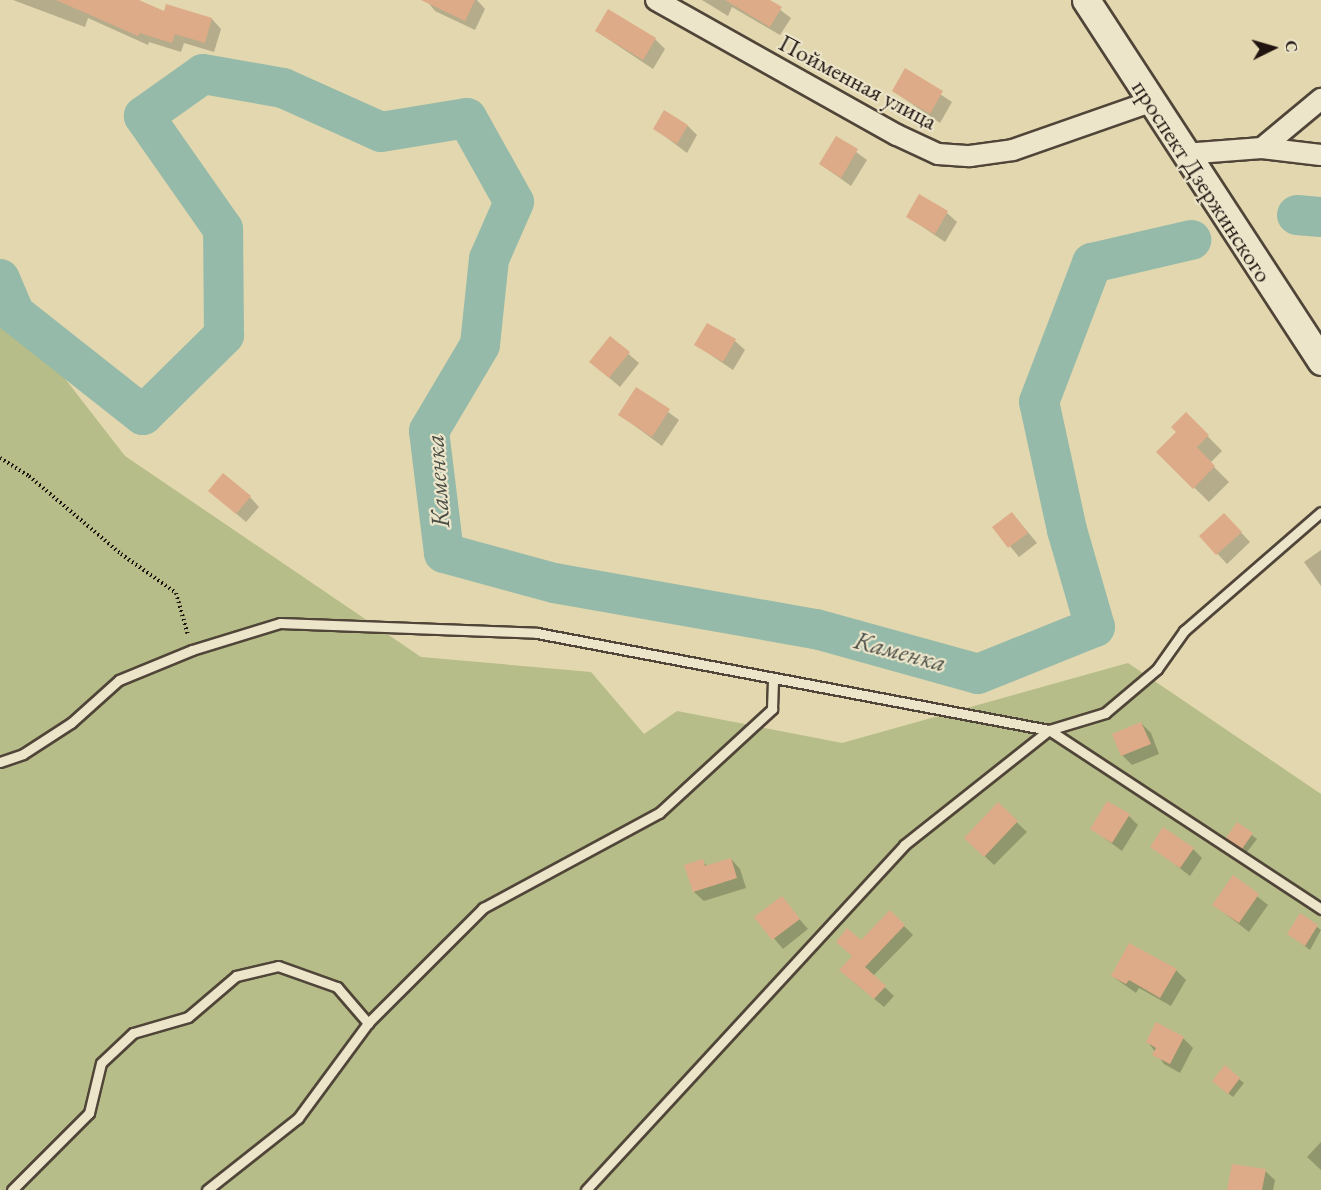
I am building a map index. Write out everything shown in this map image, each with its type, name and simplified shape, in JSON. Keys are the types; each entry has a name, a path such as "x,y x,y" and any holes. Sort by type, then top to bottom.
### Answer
{"street":[{"name":"Пойменная улица","path":"656,0 897,135 938,154 970,156 1013,150 1150,102"},
{"name":"проспект Дзержинского","path":"1086,0 1150,102 1321,361"},
{"path":"1262,148 1321,99"},
{"path":"1184,154 1262,148 1321,155"}],"lane":[{"path":"586,1190 904,845 1049,729 1106,713 1157,669 1184,631 1321,512"},
{"path":"0,762 22,754 71,723 119,680 192,650 280,623 526,633 1049,729 1321,909"},
{"path":"207,1190 298,1118 368,1023 483,908 659,813 772,709 773,678"},
{"path":"12,1190 89,1113 101,1063 133,1033 188,1017 236,976 278,966 337,987 368,1023"}],"path":[{"path":"0,458 29,476 121,554 176,593 192,650"}],"green space":[{"path":"0,295 125,456 421,657 591,672 644,734 677,711 842,743 1128,663 1321,794 1321,1190 0,1190"}],"building":[{"path":"56,0 139,0 164,11 166,4 212,18 205,43 175,34 172,43 140,33 138,36"},
{"path":"421,0 475,0 465,21"},
{"path":"725,0 770,0 782,7 770,27"},
{"path":"608,9 656,38 643,60 595,31"},
{"path":"905,68 943,91 930,114 892,91"},
{"path":"664,110 688,125 677,144 653,129"},
{"path":"836,136 858,149 841,178 819,164"},
{"path":"919,194 948,211 935,234 906,217"},
{"path":"707,323 736,339 723,362 694,345"},
{"path":"610,336 630,352 609,378 589,362"},
{"path":"636,387 670,409 652,437 618,415"},
{"path":"1186,412 1209,435 1197,447 1215,466 1193,489 1156,452 1176,432 1171,427"},
{"path":"223,473 251,496 236,514 208,491"},
{"path":"1012,512 1028,533 1008,548 992,527"},
{"path":"1224,513 1242,532 1216,555 1199,536"},
{"path":"1141,722 1151,744 1121,756 1112,734"},
{"path":"1107,801 1130,814 1112,843 1090,829"},
{"path":"998,802 1018,821 984,857 964,838"},
{"path":"1237,822 1253,833 1242,849 1226,838"},
{"path":"1163,827 1194,848 1180,868 1150,847"},
{"path":"731,858 737,878 693,892 684,865 703,859 705,866"},
{"path":"1233,875 1259,894 1239,923 1212,905"},
{"path":"782,896 800,919 772,940 754,917"},
{"path":"890,910 905,925 865,967 886,986 874,999 839,970 852,956 836,942 847,928 861,940"},
{"path":"1300,913 1318,925 1305,946 1287,934"},
{"path":"1129,943 1177,969 1160,998 1129,980 1126,984 1111,976"},
{"path":"1156,1022 1184,1037 1170,1064 1152,1055 1156,1048 1146,1042"},
{"path":"1225,1065 1240,1078 1228,1094 1212,1081"},
{"path":"1232,1164 1266,1169 1262,1190 1227,1190"}],"waterway":[{"name":"Каменка","path":"0,279 15,314 143,415 224,335 223,229 144,116 203,74 283,88 381,132 467,118 514,202 489,259 480,345 429,431 444,553 554,583 816,629 978,674 1095,627 1067,530 1039,402 1092,263 1191,240"},
{"name":"Каменка","path":"1297,215 1321,217"}]}
